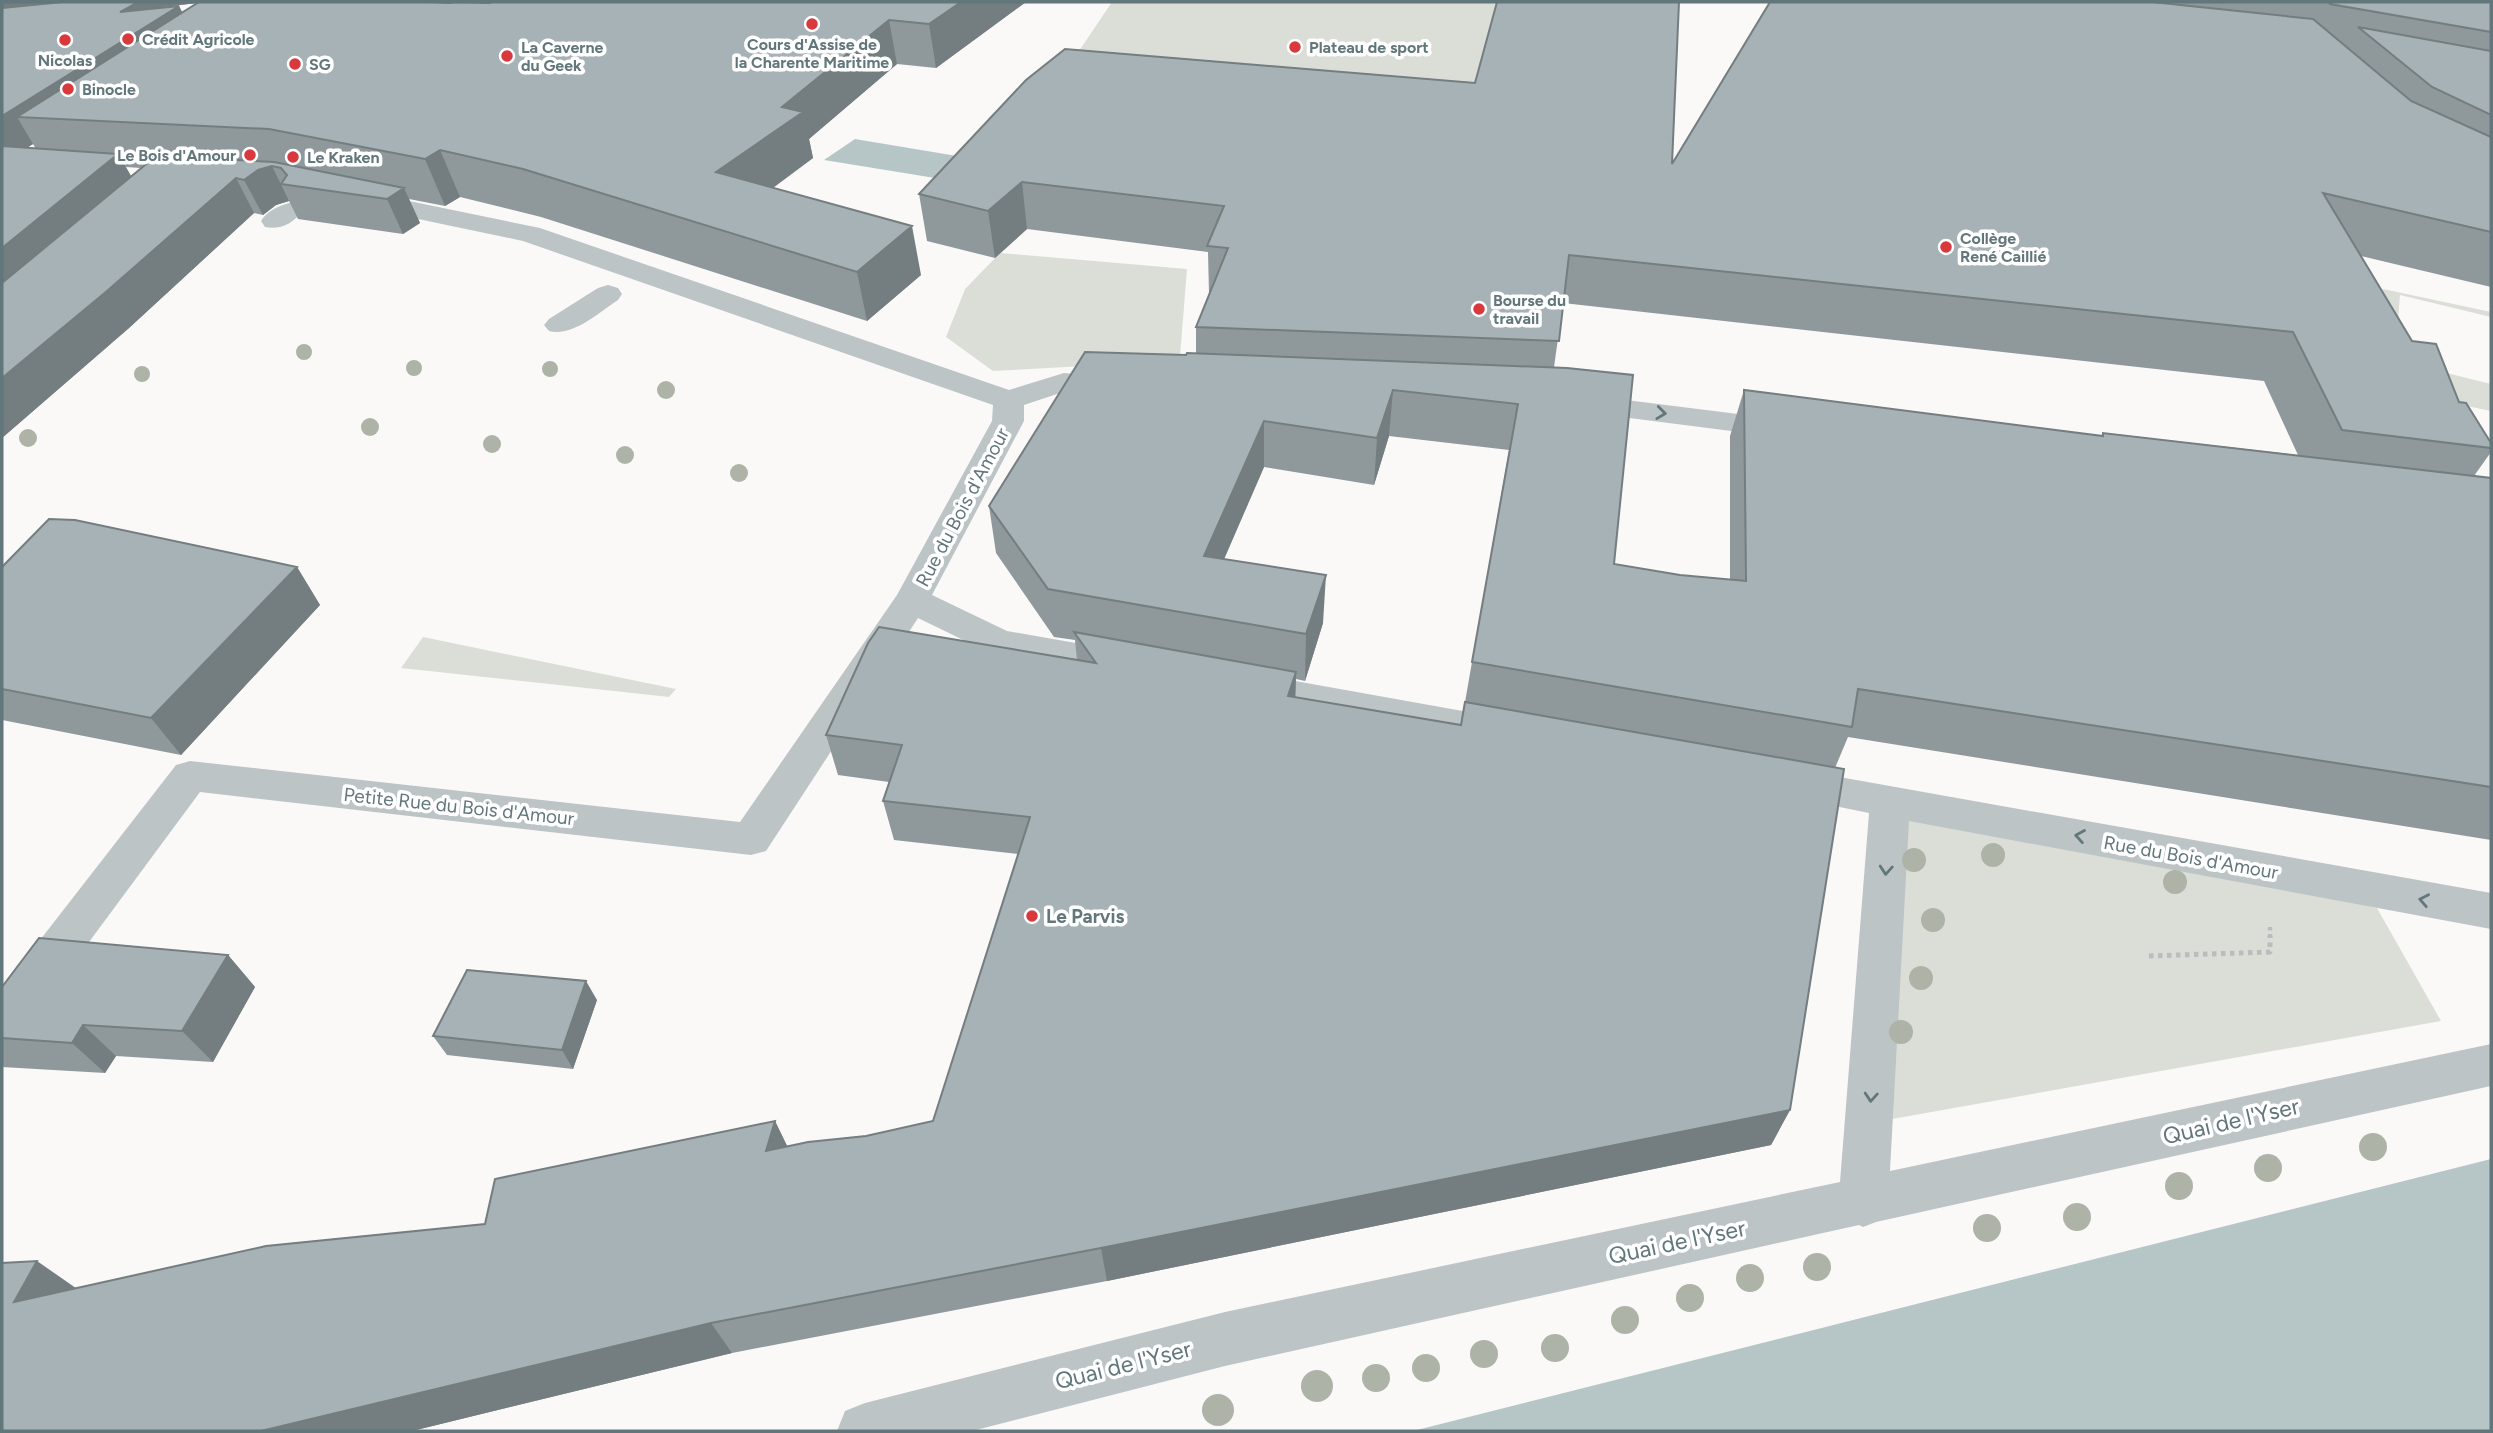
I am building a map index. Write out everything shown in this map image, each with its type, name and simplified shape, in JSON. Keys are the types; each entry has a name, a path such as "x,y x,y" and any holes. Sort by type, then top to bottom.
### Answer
{"street":[{"name":"Rue du Bois d'Amour","path":"297,200 530,234 627,282 1009,400 1008,421 912,600 999,642 1150,669"},
{"path":"559,325 627,282"},
{"path":"1009,400 1064,382 1147,386"},
{"path":"1551,402 1579,403 1814,432"},
{"name":"Petite Rue du Bois d'Amour","path":"2,1024 190,776 751,839 912,600"},
{"path":"1219,681 1548,740"},
{"name":"Rue du Bois d'Amour","path":"1753,777 2491,911"},
{"path":"1863,1203 1891,802"},
{"name":"Quai de l'Yser","path":"865,1431 1225,1339 2491,1065"}],"path":[{"path":"2149,956 2270,952 2270,871"}],"shaded area":[{"name":"Plateau de sport","path":"1112,2 1514,2 1495,130 1052,91"},
{"path":"855,139 957,156 935,178 824,160"},
{"path":"1000,253 1187,269 1179,369 1085,366 993,371 946,337 965,289"},
{"path":"2383,289 2491,312 2491,317 2400,295 2395,360 2491,384 2491,411 2403,393 2373,299"},
{"path":"423,637 676,689 669,697 401,668"},
{"path":"1890,801 2377,908 2441,1021 1870,1123"},
{"path":"2491,1159 2491,1431 1413,1431"}],"building":[{"path":"63,2 138,2 120,12 179,6 2,116 2,8"},
{"path":"199,2 961,2 929,24 889,20 782,107 803,112 716,172 912,226 857,272 523,169 440,150 425,159 269,129 17,117"},
{"path":"1497,2 1679,2 1672,164 1770,2 2152,2 2313,19 2411,101 2491,137 2491,232 2323,193 2412,341 2436,344 2459,402 2466,403 2491,443 2491,448 2342,430 2293,332 1569,255 1559,341 1196,327 1228,248 1207,246 1224,206 1022,182 988,211 919,194 1026,80 1065,49 1475,83"},
{"path":"2329,2 2491,2 2491,32 2330,4"},
{"path":"2358,27 2491,51 2491,115 2432,87"},
{"path":"2,146 118,154 2,248"},
{"path":"156,156 274,162 404,188 387,199 281,184 287,175 281,168 272,166 258,170 244,180 236,178 2,378 2,283"},
{"path":"1085,352 1187,353 1567,368 1633,375 1614,564 1680,575 1746,581 1744,390 2103,436 2103,433 2491,478 2491,787 1858,689 1852,727 1472,662 1518,404 1393,390 1377,438 1264,421 1204,556 1326,575 1306,634 1048,589 989,506"},
{"path":"49,519 75,520 297,567 151,718 2,689 2,567"},
{"path":"879,627 1096,663 1074,632 1296,672 1288,696 1461,725 1465,702 1844,769 1790,1110 711,1323 261,1431 2,1431 2,1263 37,1261 14,1302 266,1246 485,1224 495,1179 775,1121 766,1151 808,1142 866,1136 933,1121 1030,817 883,801 902,745 826,735 868,643"},
{"path":"39,938 228,955 182,1031 83,1025 72,1043 2,1038 2,987"},
{"path":"467,970 586,981 562,1050 433,1036"}],"place":[{"name":"Cours d'Assise de la Charente Maritime","path":"812,24"},
{"name":"Crédit Agricole","path":"128,39"},
{"name":"Nicolas","path":"65,40"},
{"name":"Plateau de sport","path":"1295,47"},
{"name":"La Caverne du Geek","path":"507,56"},
{"name":"SG","path":"295,64"},
{"name":"Binocle","path":"68,89"},
{"name":"Le Bois d'Amour","path":"250,155"},
{"name":"Le Kraken","path":"293,157"},
{"name":"Collège René Caillié","path":"1946,247"},
{"name":"Bourse du travail","path":"1479,309"},
{"name":"Le Parvis","path":"1032,916"}]}
